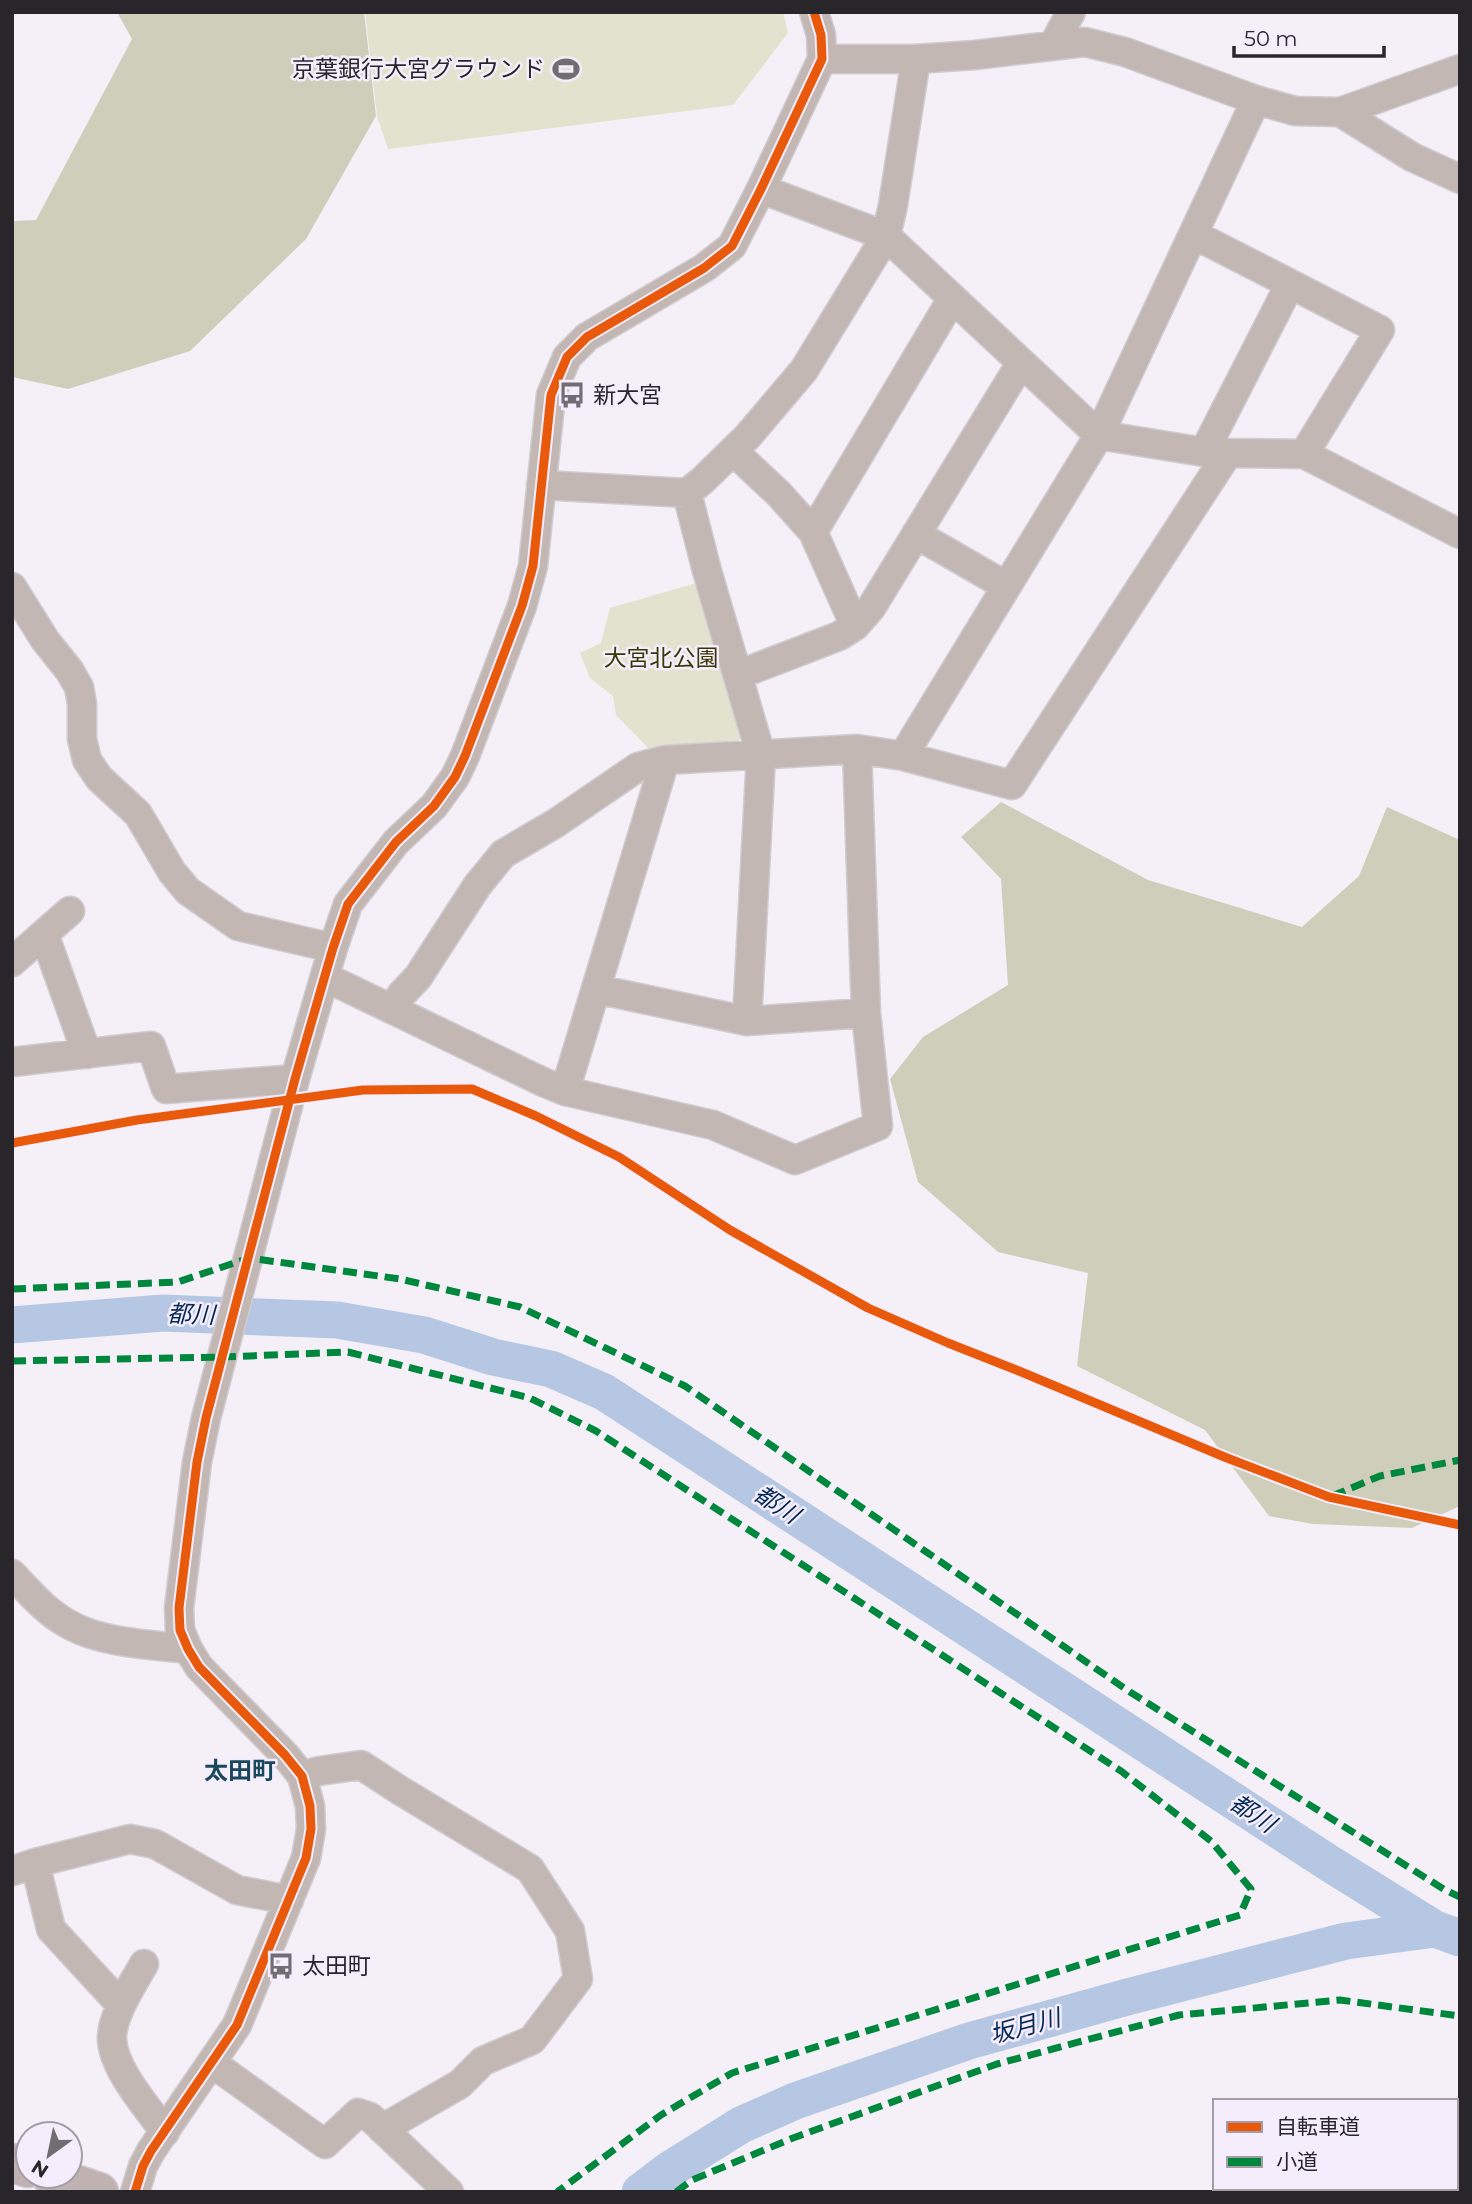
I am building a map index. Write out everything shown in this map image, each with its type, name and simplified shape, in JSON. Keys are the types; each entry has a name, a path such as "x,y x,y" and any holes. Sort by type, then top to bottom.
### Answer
{"street":[{"path":"135,2192 143,2166 237,2025 306,1858 311,1829 310,1806 302,1776 199,1667 180,1630 179,1608 197,1462 295,1079 332,948 348,904 396,842 434,806 455,777 465,756 522,606 533,566 551,395 567,358 587,337 704,268 732,246 822,59 821,35 814,12"},
{"path":"1054,44 1071,12"},
{"path":"822,59 916,59 1085,42 1125,52 1256,100 1295,111 1340,112 1460,69"},
{"path":"541,485 687,493 733,451 804,370 886,236 916,59"},
{"path":"903,756 1098,435 1256,100"},
{"path":"1340,112 1412,157 1460,178"},
{"path":"761,189 886,236 1098,435 1216,452 1304,454 1460,534"},
{"path":"1193,234 1380,330 1304,454"},
{"path":"394,1010 401,995 418,977 477,886 503,854 556,823 638,767 665,760 857,749 903,756 1012,785 1216,452 1290,284"},
{"path":"813,532 952,299"},
{"path":"738,674 839,636 855,626 871,608 1021,363"},
{"path":"733,451 779,494 813,532 855,626"},
{"path":"687,493 761,755 747,1021"},
{"path":"916,534 1006,586"},
{"path":"12,587 79,687 82,739 87,760 99,778 138,814 172,872 188,891 238,926 332,948"},
{"path":"325,977 565,1091 713,1125 795,1160 878,1126 866,1013 857,749"},
{"path":"565,1091 665,760"},
{"path":"12,962 70,911"},
{"path":"44,934 87,1054"},
{"path":"596,989 747,1021 866,1013"},
{"path":"12,1062 151,1046 166,1089 295,1079"},
{"path":"12,1574 42,1606 71,1626 96,1635 188,1649"},
{"path":"302,1776 361,1765 530,1869 570,1931 578,1979 532,2040 483,2061 460,2084 382,2129"},
{"path":"121,2005 51,1929 24,1867 130,1839 155,1844 237,1890 289,1900"},
{"path":"144,1965 121,2005 112,2038 122,2072 165,2132"},
{"path":"212,2063 325,2144 358,2113 370,2117 449,2192"}],"green space":[{"path":"117,12 364,12 376,116 306,239 190,351 68,389 12,377 12,221 36,220 132,39"},
{"name":"京葉銀行大宮グラウンド","path":"365,12 783,12 788,33 733,105 388,149 377,116"},
{"name":"大宮北公園","path":"703,581 746,729 736,745 653,753 616,715 613,696 590,678 580,653 601,643 610,608"},
{"path":"1001,802 1148,880 1302,927 1359,876 1387,807 1460,840 1460,1506 1412,1528 1313,1524 1269,1516 1205,1430 1077,1366 1088,1273 998,1252 918,1182 890,1079 923,1037 1008,985 1001,879 961,837"}],"waterway":[{"name":"都川","path":"12,1325 163,1313 337,1320 424,1335 493,1357 551,1369 604,1392 1332,1865 1435,1929 1460,1938"},
{"name":"坂月川","path":"640,2192 669,2170 741,2125 795,2101 969,2041 1346,1941 1435,1929"}],"marked path":[{"path":"12,1289 178,1282 249,1258 400,1279 520,1307 685,1386 1130,1692 1460,1897"},
{"path":"12,1361 348,1352 530,1398 596,1431 1121,1771 1211,1841 1251,1889 1240,1915 732,2073 661,2115 557,2192"},
{"path":"1332,1496 1380,1476 1460,1460"},
{"path":"676,2192 692,2180 793,2138 997,2064 1179,2015 1340,2000 1460,2016"}],"cycle path":[{"path":"135,2192 151,2151 237,2025 306,1858 311,1829 310,1806 302,1776 199,1667 180,1630 179,1608 197,1462 206,1418 295,1079 333,948 348,904 396,842 434,806 455,777 465,756 522,606 533,566 551,395 567,357 587,337 704,268 732,246 822,59 821,35 814,12"},
{"path":"12,1143 137,1120 363,1090 472,1089 536,1116 619,1157 730,1230 868,1308 1227,1458 1329,1497 1460,1525"}],"place":[{"name":"京葉銀行大宮グラウンド","path":"566,69"},
{"name":"新大宮","path":"572,395"},
{"name":"太田町","path":"281,1966"}],"district":[{"name":"太田町","path":"240,1770"}]}
